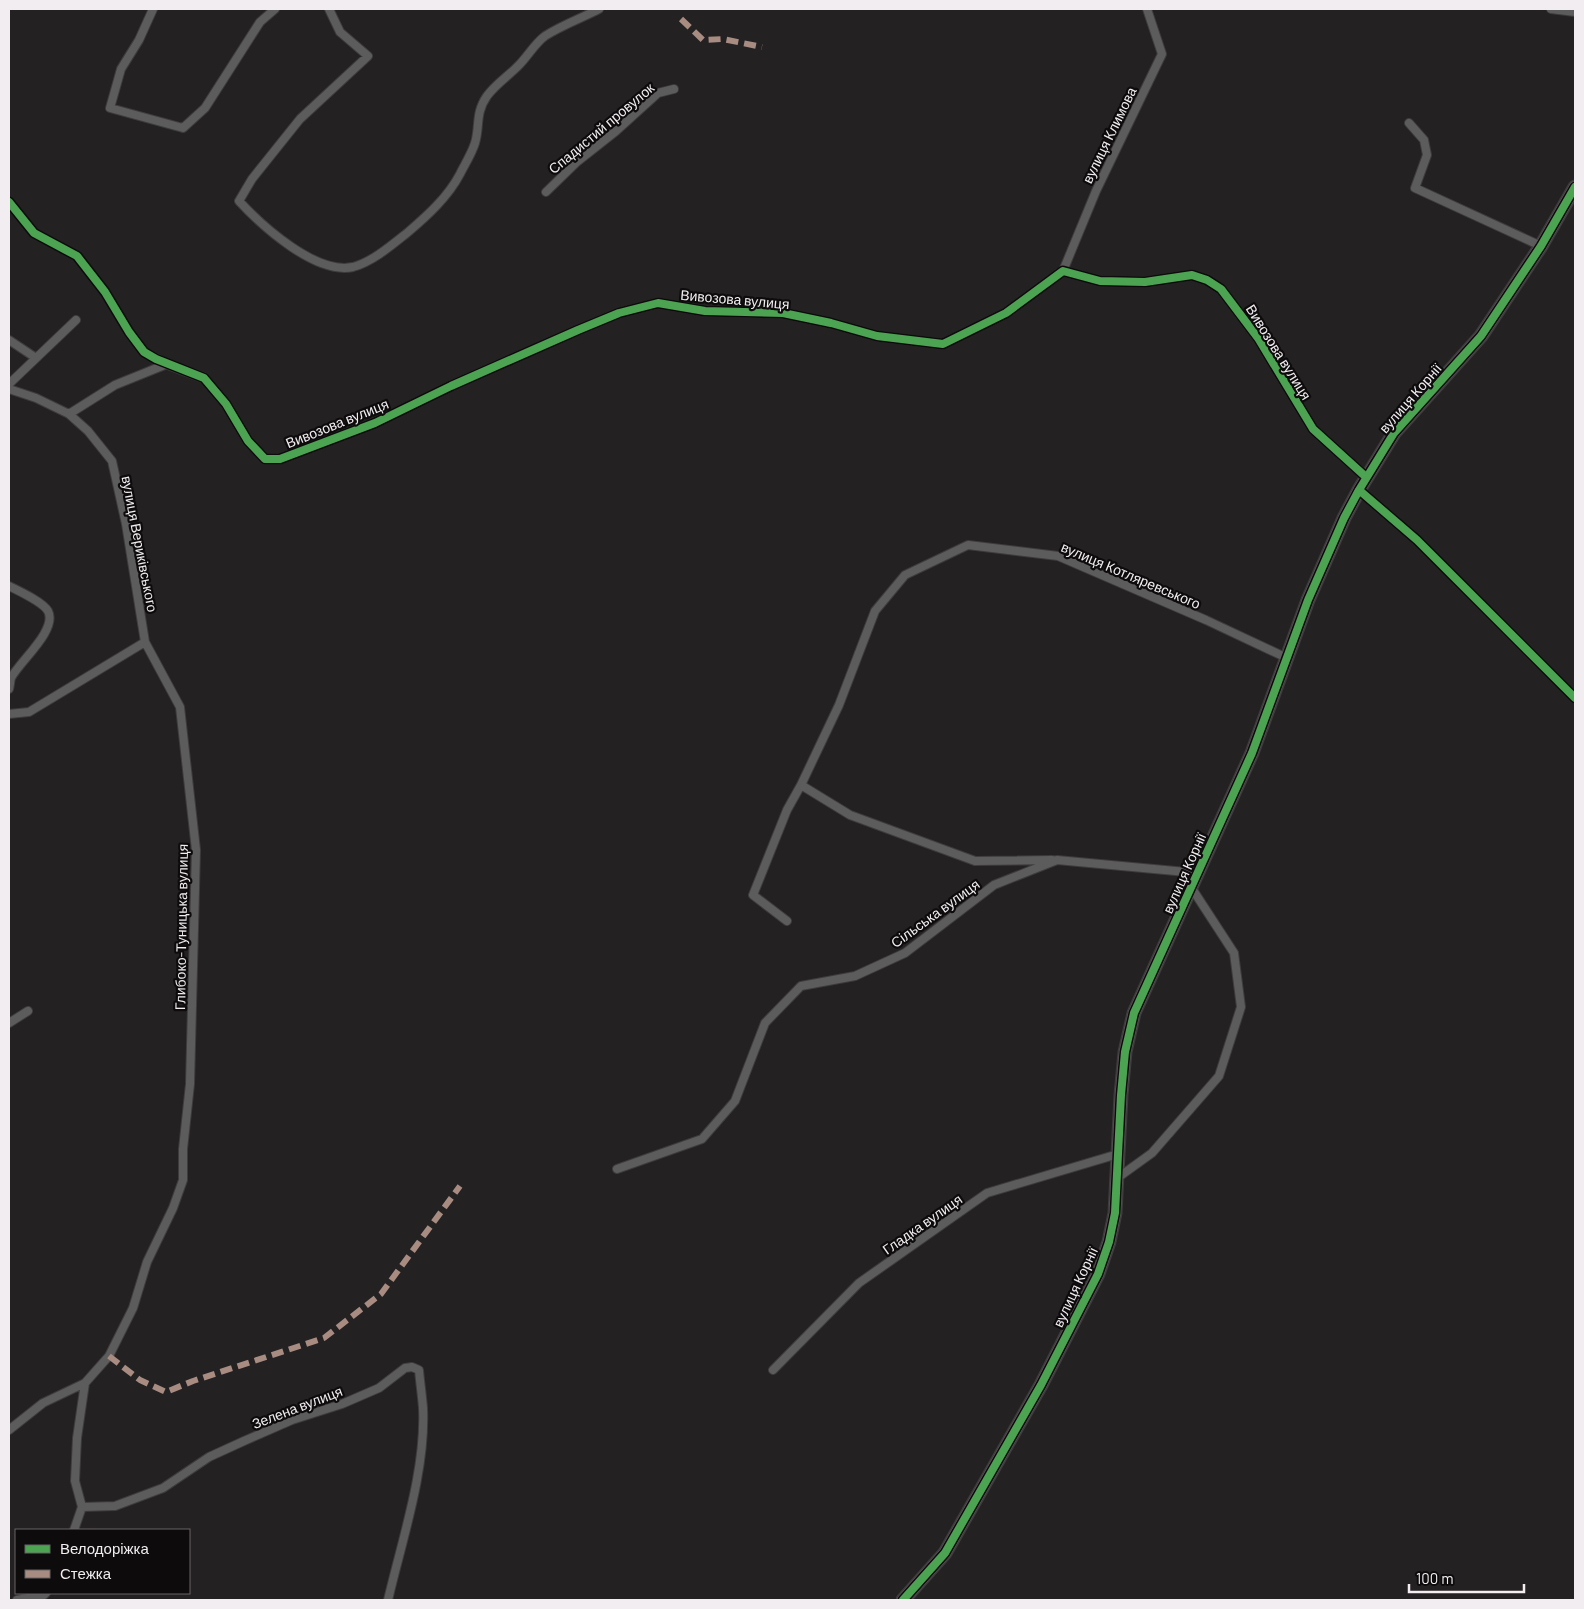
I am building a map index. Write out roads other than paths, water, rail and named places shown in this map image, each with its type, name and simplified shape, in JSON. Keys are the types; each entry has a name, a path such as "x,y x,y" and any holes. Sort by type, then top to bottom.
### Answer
{"highway":[{"name":"вулиця Корнії","path":"903,1600 945,1553 1041,1385 1098,1274 1109,1242 1114,1213 1120,1095 1125,1052 1134,1013 1252,754 1312,592 1344,518 1366,476 1394,434 1481,336 1541,246 1575,187"}],"street":[{"path":"153,9 139,40 120,69 110,108 183,128 205,108 260,22 275,9"},
{"path":"330,9 340,32 368,56 300,119 252,178 239,200 272,232 304,256 332,266 346,268 374,257 401,238 432,211 459,176 476,142 479,114 486,97 518,67 544,37 599,9"},
{"name":"вулиця Климова","path":"1062,271 1096,191 1162,54 1147,9"},
{"path":"1551,9 1575,12"},
{"name":"Спадистий провулок","path":"546,192 658,93 674,89"},
{"path":"1409,123 1424,140 1427,155 1415,188 1541,246"},
{"name":"Вивозова вулиця","path":"9,202 34,233 77,256 105,292 129,332 144,352 167,364 204,378 226,404 248,441 265,459 280,459 375,423 512,358 619,313 658,303 705,311 783,313 831,323 877,336 943,344 1006,313 1062,271 1100,281 1145,282 1192,275 1207,280 1221,289 1258,338 1313,429 1366,476"},
{"path":"9,384 76,320"},
{"path":"9,340 36,358"},
{"path":"69,414 115,385 167,364"},
{"name":"вулиця Вериківського","path":"9,389 36,398 69,414 88,431 112,461 126,524 145,642"},
{"path":"1359,490 1417,540 1575,698"},
{"name":"вулиця Котляревського","path":"802,785 839,705 875,611 905,575 968,545 1058,556 1206,620 1287,658"},
{"path":"9,586 32,598 48,610 50,618 49,627 44,635 11,678 9,689"},
{"path":"9,714 29,712 145,642"},
{"name":"Глибоко-Туницька вулиця","path":"85,1383 109,1356 133,1308 147,1262 173,1208 183,1180 183,1149 190,1084 196,850 180,707 145,642"},
{"path":"787,921 753,895 787,810 802,785"},
{"name":"Сільська вулиця","path":"802,785 850,815 975,861 1057,860 1197,874"},
{"name":"Сільська вулиця","path":"617,1169 702,1139 735,1100 765,1023 801,986 855,976 905,953 994,885 1057,860"},
{"name":"вулиця Корнії","path":"1116,1179 1152,1153 1219,1076 1241,1007 1234,953 1191,887"},
{"path":"9,1023 28,1011"},
{"name":"Гладка вулиця","path":"773,1370 859,1283 987,1193 1118,1154"},
{"name":"Зелена вулиця","path":"82,1507 115,1506 163,1488 209,1457 292,1420 342,1404 379,1388 405,1368 412,1367 419,1370 423,1409 419,1460 417,1477 388,1600"},
{"path":"9,1430 43,1403 85,1383"},
{"path":"74,1529 82,1507 75,1481 77,1438 85,1383"},
{"path":"17,1600 45,1594"}]}
